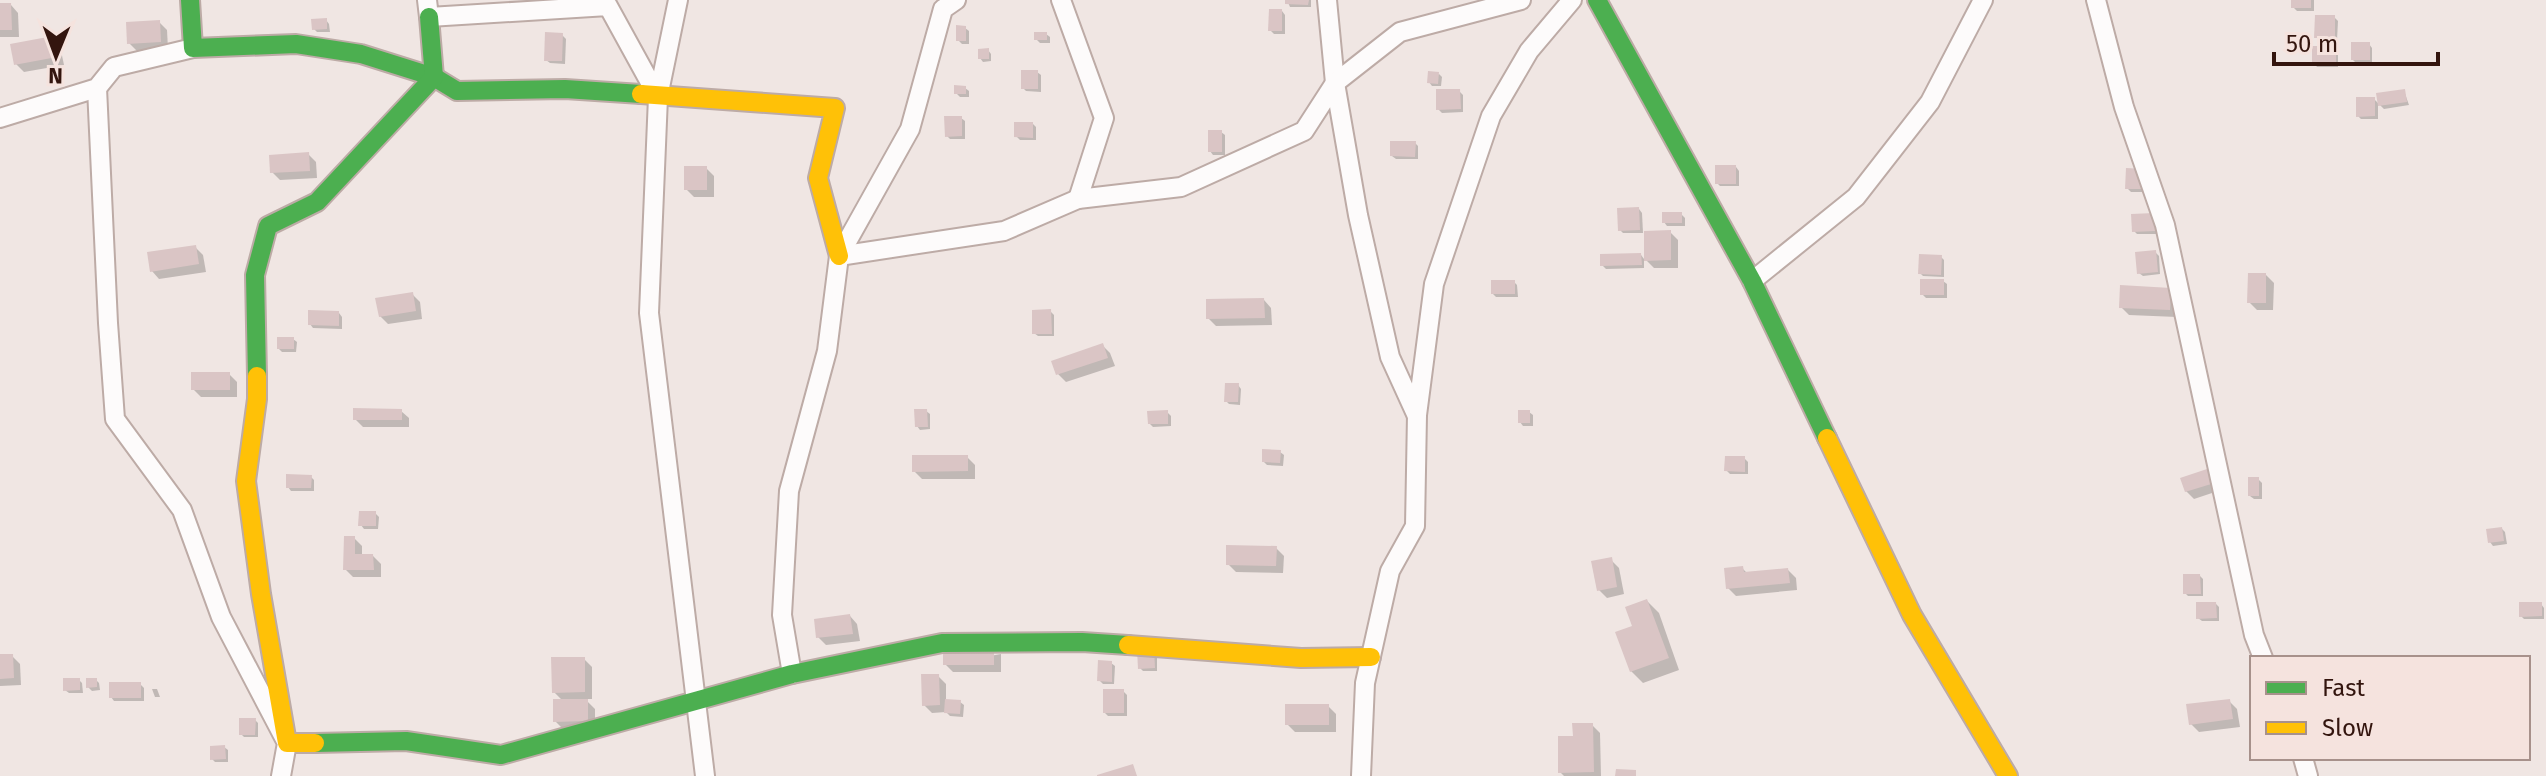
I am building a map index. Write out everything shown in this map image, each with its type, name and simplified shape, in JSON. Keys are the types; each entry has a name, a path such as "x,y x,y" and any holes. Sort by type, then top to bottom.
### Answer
{"street":[{"path":"190,0 193,48"},
{"path":"678,0 658,97 649,313 705,776"},
{"path":"792,674 782,615 789,491 827,351 839,256 910,129 943,9 956,0"},
{"path":"1061,0 1104,118 1078,199"},
{"path":"1327,0 1335,83 1358,215 1390,357 1417,415"},
{"path":"839,256 1004,231 1078,199 1181,187 1304,131 1335,83 1400,32 1521,0"},
{"path":"1361,776 1365,683 1390,571 1415,526 1417,415 1434,284 1491,116 1529,51 1572,0"},
{"path":"1597,0 1752,281 1912,615 2008,776"},
{"path":"1752,281 1856,197 1930,102 1983,0"},
{"path":"2096,0 2124,107 2165,225 2254,635 2262,656"},
{"path":"281,776 287,743 261,594 246,481 257,399 255,275 268,226 317,202 434,77 428,9 608,6 658,97"},
{"path":"0,118 97,88 114,67 193,48 296,44 361,54 434,77 457,91 565,89 835,108 818,178 839,256"},
{"path":"97,88 115,419 182,510 221,617 287,743"},
{"path":"287,743 406,741 501,755 792,674 942,643 1082,642 1301,658 1371,657"}],"building":[{"path":"1285,0 1309,0 1308,5 1285,4"},
{"path":"2291,0 2311,0 2311,8 2291,8"},
{"path":"0,3 11,3 12,30 0,30"},
{"path":"1269,9 1282,9 1282,31 1268,31"},
{"path":"2315,15 2335,15 2335,38 2314,38"},
{"path":"327,18 327,29 312,30 311,19"},
{"path":"160,20 161,42 127,44 126,22"},
{"path":"956,25 966,26 966,41 956,41"},
{"path":"545,32 563,33 562,61 544,61"},
{"path":"1034,32 1047,32 1047,40 1034,40"},
{"path":"53,36 57,57 14,65 10,44"},
{"path":"2351,42 2370,42 2370,60 2351,60"},
{"path":"2312,46 2336,46 2336,64 2312,64"},
{"path":"989,48 989,59 978,59 978,49"},
{"path":"1021,70 1038,70 1038,89 1021,89"},
{"path":"1428,71 1439,72 1438,84 1427,83"},
{"path":"954,85 966,86 966,94 954,94"},
{"path":"1436,89 1460,89 1461,109 1436,110"},
{"path":"2405,89 2407,102 2378,106 2376,93"},
{"path":"2356,97 2375,97 2375,116 2356,117"},
{"path":"944,116 962,116 962,136 945,137"},
{"path":"1014,122 1033,122 1033,138 1014,137"},
{"path":"1208,130 1222,130 1222,152 1208,152"},
{"path":"1390,141 1416,141 1415,157 1390,156"},
{"path":"309,152 310,171 270,173 269,155"},
{"path":"1715,165 1736,165 1736,184 1715,184"},
{"path":"684,166 707,166 707,190 684,190"},
{"path":"2126,168 2145,169 2144,189 2125,189"},
{"path":"1639,207 1640,230 1618,231 1617,208"},
{"path":"1662,212 1682,212 1682,223 1662,223"},
{"path":"2154,213 2155,231 2132,232 2131,214"},
{"path":"1671,230 1671,260 1644,261 1644,231"},
{"path":"196,245 199,264 150,272 147,252"},
{"path":"2156,250 2158,272 2137,274 2135,252"},
{"path":"1641,253 1642,265 1600,266 1600,254"},
{"path":"1919,254 1942,255 1941,275 1918,274"},
{"path":"2248,273 2266,273 2266,303 2247,303"},
{"path":"1920,279 1944,279 1944,295 1920,295"},
{"path":"1491,280 1515,280 1515,294 1491,294"},
{"path":"2120,285 2171,288 2170,310 2119,308"},
{"path":"413,292 416,311 379,317 375,298"},
{"path":"1264,298 1265,318 1206,319 1206,299"},
{"path":"1051,309 1052,334 1032,334 1032,310"},
{"path":"308,310 339,311 339,326 308,325"},
{"path":"277,337 294,337 294,349 277,349"},
{"path":"1103,343 1108,358 1056,375 1051,361"},
{"path":"191,372 230,372 230,390 191,390"},
{"path":"1225,383 1239,383 1238,402 1224,402"},
{"path":"353,408 402,409 402,420 353,420"},
{"path":"914,409 927,409 928,427 915,427"},
{"path":"1168,410 1168,424 1148,424 1147,411"},
{"path":"1518,410 1530,410 1530,423 1518,423"},
{"path":"1262,449 1281,450 1280,463 1262,462"},
{"path":"912,455 968,455 968,471 912,472"},
{"path":"1725,456 1745,456 1745,472 1724,471"},
{"path":"2216,466 2221,481 2185,492 2180,478"},
{"path":"286,474 312,475 311,488 286,488"},
{"path":"2248,477 2259,477 2259,496 2248,496"},
{"path":"359,511 376,511 376,526 358,526"},
{"path":"2502,527 2504,541 2488,543 2486,529"},
{"path":"344,536 355,536 355,554 373,554 374,570 343,570"},
{"path":"1226,545 1277,546 1276,566 1226,565"},
{"path":"1612,557 1617,587 1597,591 1591,561"},
{"path":"1743,566 1744,572 1788,568 1790,583 1726,589 1724,568"},
{"path":"2183,574 2200,574 2201,594 2183,594"},
{"path":"1647,599 1669,658 1630,672 1615,632 1632,626 1625,607"},
{"path":"2196,602 2216,602 2217,618 2196,619"},
{"path":"2519,602 2542,602 2542,616 2519,617"},
{"path":"850,614 853,634 816,638 814,619"},
{"path":"994,644 994,665 943,665 943,645"},
{"path":"1137,649 1154,649 1155,668 1138,669"},
{"path":"0,654 13,654 14,678 0,679"},
{"path":"551,657 585,657 585,692 552,693"},
{"path":"1098,660 1112,661 1112,682 1097,681"},
{"path":"921,674 939,674 940,705 922,706"},
{"path":"63,678 80,678 80,690 63,691"},
{"path":"86,678 97,678 97,687 86,688"},
{"path":"109,682 141,682 141,698 109,698"},
{"path":"1103,689 1124,689 1124,713 1103,713"},
{"path":"553,699 588,699 588,721 553,722"},
{"path":"945,699 961,700 960,714 944,713"},
{"path":"2230,699 2233,719 2189,725 2186,704"},
{"path":"1285,704 1329,704 1329,725 1285,725"},
{"path":"239,718 256,718 255,735 239,735"},
{"path":"1572,723 1593,723 1594,772 1558,773 1558,736 1573,736"},
{"path":"225,745 226,759 210,760 210,746"},
{"path":"1133,764 1137,776 1097,776 1097,775"},
{"path":"1616,769 1636,770 1636,776 1615,776"}],"traffic: fast":[{"path":"190,0 193,48 296,44 361,54 434,77 457,91 565,89 641,94"},
{"path":"1597,0 1752,281 1827,438"},
{"path":"257,376 255,275 268,226 317,202 434,77 429,17"},
{"path":"315,743 406,741 501,755 792,674 942,643 1082,642 1128,645"}],"traffic: slow":[{"path":"641,94 835,108 818,178 839,256"},
{"path":"257,376 246,481 261,594 287,743 315,743"},
{"path":"1827,438 1912,615 2008,776"},
{"path":"1128,645 1301,658 1371,657"}]}
